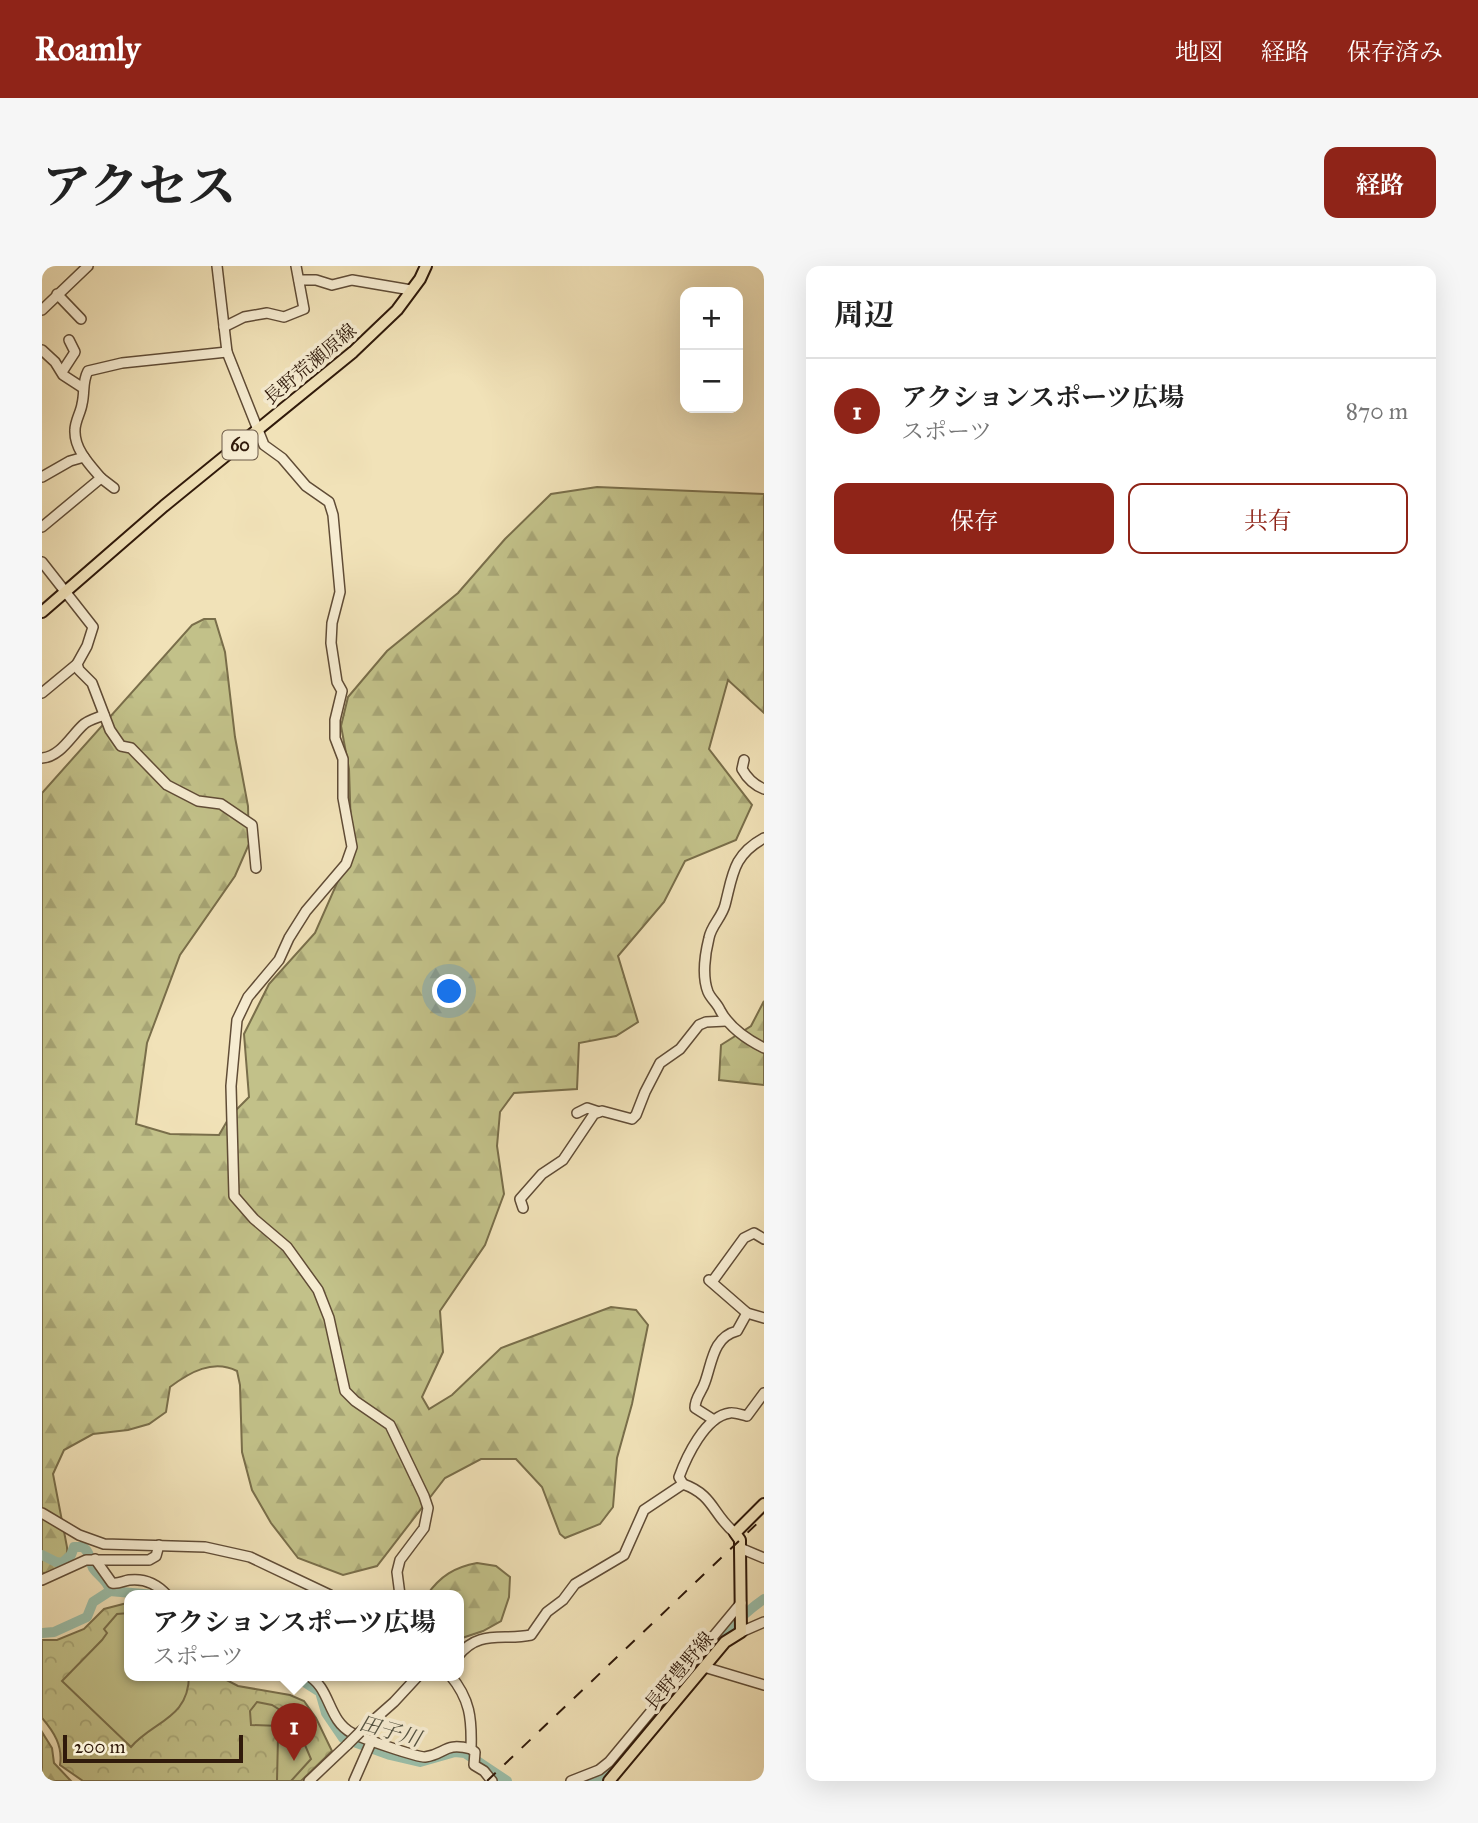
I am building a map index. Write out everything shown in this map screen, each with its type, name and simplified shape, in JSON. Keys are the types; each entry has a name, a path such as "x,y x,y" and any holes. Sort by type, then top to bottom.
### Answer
{"main road":[{"name":"長野荒瀬原線","path":"42,612 164,506 353,352 397,310 420,279 426,266"},
{"path":"735,1533 764,1504"},
{"name":"長野豊野線","path":"609,1781 645,1729 725,1642 741,1632 740,1540 735,1533"}],"street":[{"path":"42,310 88,266"},
{"path":"217,266 227,352 264,445 282,458 306,486 329,502 333,515 340,592 335,604 331,643 337,682 342,691 335,720 335,738 344,760 344,798 352,847 346,864 306,911 279,960 247,998 237,1020 231,1086 234,1196 254,1219 286,1247 318,1290 329,1318 345,1391 390,1425 424,1496 428,1508 424,1528 400,1560 397,1572 399,1590"},
{"path":"224,327 244,317 267,313 284,317 304,309 296,266"},
{"path":"299,280 316,280 332,285 352,280 411,290"},
{"path":"57,294 82,319"},
{"path":"62,372 75,352 69,340"},
{"path":"42,350 62,372 83,388"},
{"path":"114,488 101,478 84,457 76,441 75,429 83,403 84,379 89,371 111,365 227,352"},
{"path":"42,477 84,457"},
{"path":"42,527 101,478"},
{"path":"42,562 93,628 77,664 42,693"},
{"path":"77,664 79,670 92,683 110,730 121,746 131,748 167,785 198,801 221,804 252,825 256,868"},
{"path":"42,758 48,758 66,745 85,723 104,715"},
{"path":"744,760 742,769 746,776 756,786 764,789"},
{"path":"764,838 741,856 733,868 725,905 708,940 705,970 708,991 726,1021 748,1040 764,1048"},
{"path":"577,1113 587,1108 632,1119 660,1063 680,1049 699,1025 726,1021"},
{"path":"523,1208 520,1199 542,1174 563,1160 598,1112"},
{"path":"764,1239 754,1233 744,1238 710,1280 747,1312 764,1318"},
{"path":"715,1420 695,1408 695,1400 705,1383 709,1363 720,1342 737,1331 747,1312"},
{"path":"735,1533 721,1522 710,1502 698,1489 683,1484 679,1477 690,1449 715,1420 730,1412 747,1416 764,1393"},
{"path":"464,1649 474,1641 485,1638 531,1635 547,1612 563,1600 575,1584 624,1555 648,1505 683,1484"},
{"path":"42,1513 79,1535 104,1544 205,1547 250,1557 319,1590"},
{"path":"42,1580 91,1559 149,1560 156,1556 159,1545"},
{"path":"740,1548 764,1558"},
{"path":"91,1559 112,1583 129,1580 154,1583 162,1590"},
{"path":"570,1781 591,1777 645,1729 741,1605"},
{"path":"741,1632 764,1622"},
{"path":"464,1641 474,1641"},
{"path":"704,1667 764,1685"},
{"path":"315,1681 329,1702 335,1718 350,1732 415,1756 427,1756 452,1745 473,1755"},
{"path":"309,1781 413,1681"},
{"path":"455,1681 465,1694 467,1702 474,1766 484,1771 492,1781"},
{"path":"354,1781 372,1740"}],"green space":[{"path":"597,487 764,494 764,713 728,680 709,749 752,805 736,840 685,861 664,902 618,956 638,1022 616,1036 579,1043 577,1089 514,1093 500,1112 497,1146 504,1194 485,1245 440,1311 443,1352 422,1397 429,1409 452,1395 501,1348 611,1307 636,1310 648,1325 632,1404 617,1458 613,1507 600,1524 565,1538 560,1534 542,1487 516,1459 481,1459 445,1478 377,1566 343,1575 298,1558 271,1523 252,1490 242,1452 240,1385 237,1371 219,1366 194,1372 170,1387 166,1412 149,1424 128,1430 93,1434 64,1450 53,1474 67,1547 68,1571 42,1573 42,793 192,625 204,619 215,619 225,652 235,737 248,806 249,844 235,876 180,955 147,1043 136,1124 170,1134 219,1135 230,1116 249,1097 244,1034 269,984 315,933 345,865 351,830 349,769 341,726 348,697 387,651 458,593 505,539 551,494"},
{"path":"764,1001 764,1085 719,1080 721,1045 751,1026"},
{"path":"477,1563 496,1566 510,1577 509,1597 501,1621 464,1637 464,1590 431,1590 449,1573"},
{"path":"124,1604 124,1681 228,1681 238,1686 290,1695 304,1701 316,1718 332,1751 301,1781 83,1781 60,1765 57,1740 42,1718 42,1640 57,1640 84,1629 104,1609"},
{"path":"124,1613 124,1681 188,1681 183,1701 176,1710 131,1747 62,1681 102,1640 107,1633 104,1629 117,1614"},
{"path":"257,1702 280,1710 280,1726 251,1725 250,1711"},
{"path":"42,1732 52,1748 54,1763 71,1781 42,1781"},
{"path":"278,1737 302,1738 311,1759 291,1781 277,1781"}],"waterway":[{"name":"田子川","path":"42,1555 62,1563 71,1555 74,1547 83,1547 89,1554 93,1568 110,1591"},
{"name":"田子川","path":"110,1591 124,1592"},
{"path":"42,1633 54,1632 87,1617 93,1602 110,1591"},
{"name":"田子川","path":"627,1753 717,1643 734,1624 764,1599"},
{"name":"田子川","path":"303,1681 320,1692 326,1713 343,1738 390,1755 420,1762 455,1752 465,1753 507,1781"},
{"name":"田子川","path":"590,1781 612,1772 617,1765"}],"railway":[{"path":"487,1781 764,1517"}],"place":[{"name":"アクションスポーツ広場","path":"294,1761"}]}
